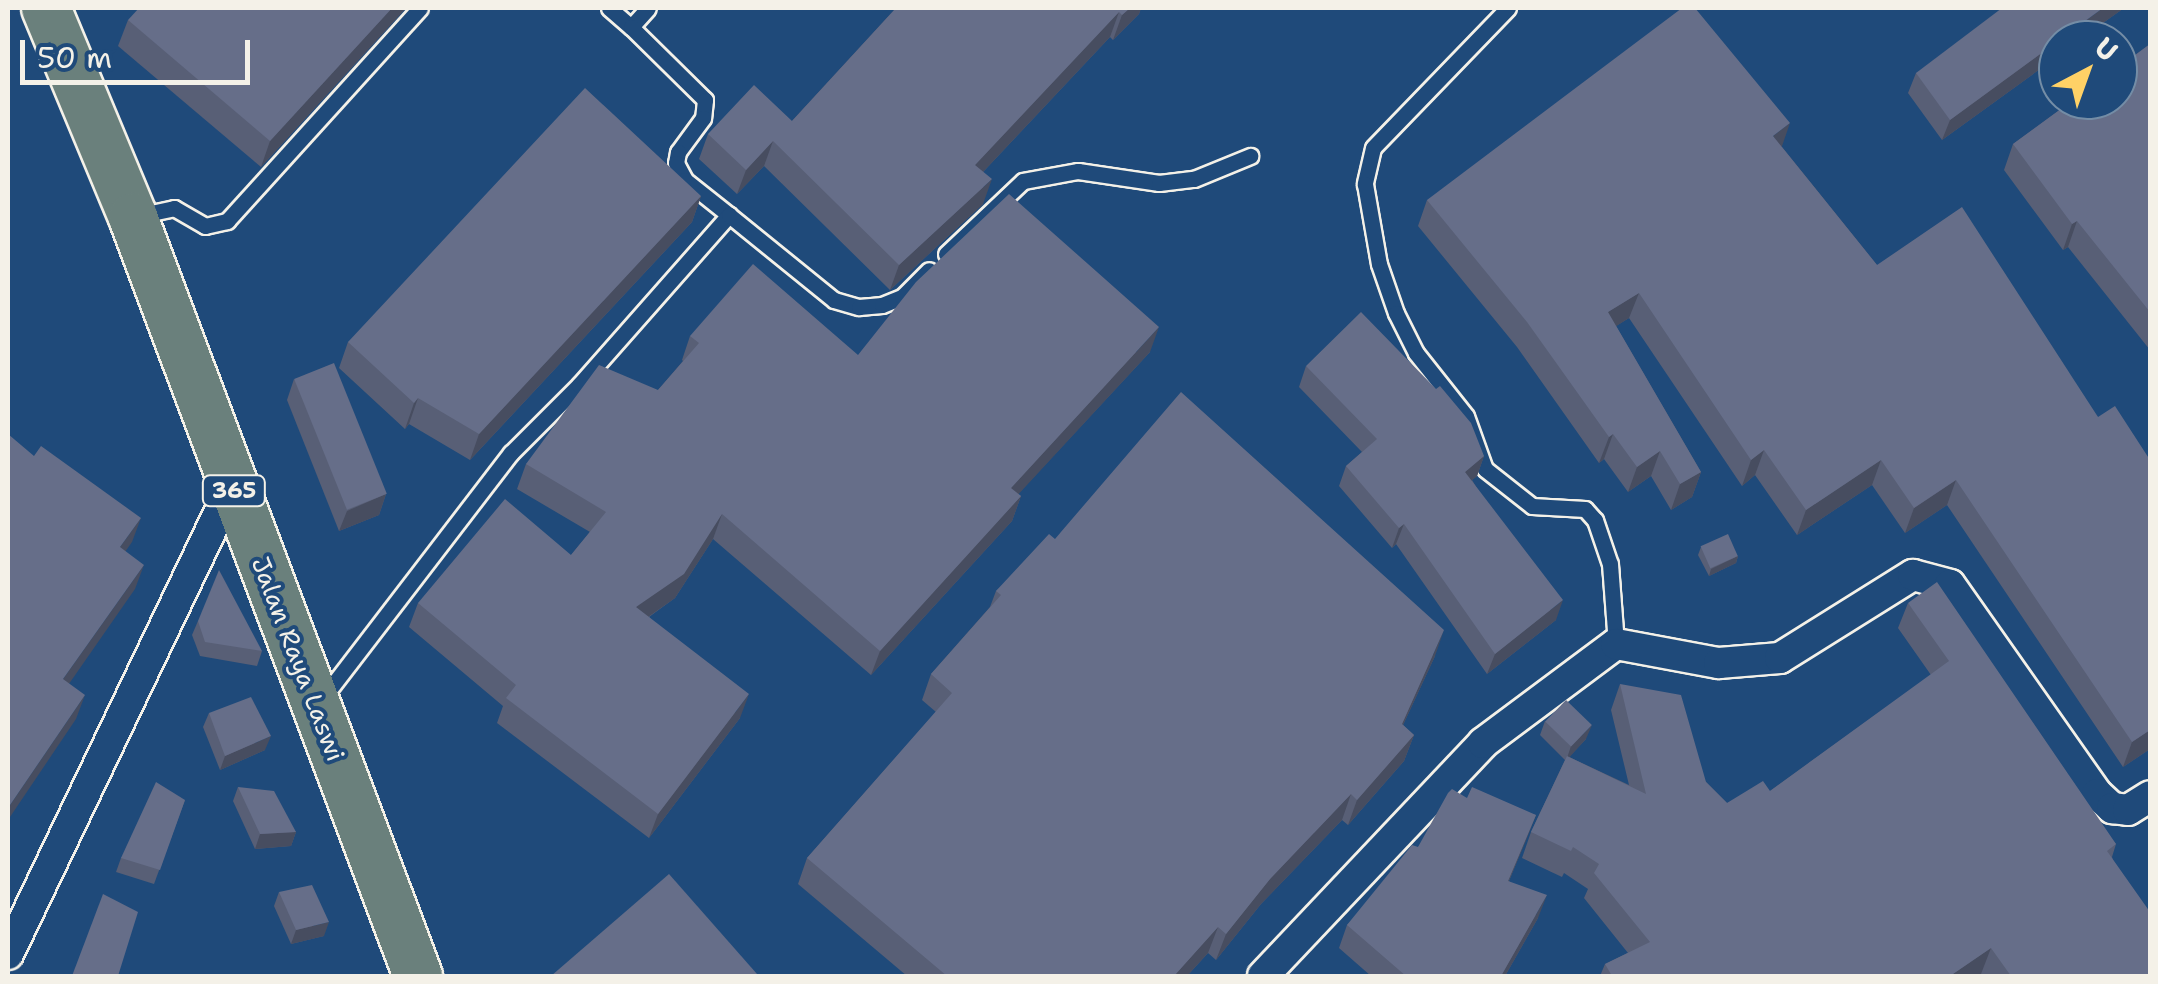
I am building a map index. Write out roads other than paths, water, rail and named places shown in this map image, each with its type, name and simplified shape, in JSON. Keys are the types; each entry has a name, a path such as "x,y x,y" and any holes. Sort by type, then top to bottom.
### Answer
{"main road":[{"name":"Jalan Raya Laswi","path":"46,8 133,216 418,976"}],"street":[{"path":"8,954 232,486"},
{"path":"1263,976 1483,743 1616,644 1718,664 1780,658 1913,575 1950,584 2097,794 2112,808 2128,810 2150,796"}],"lane":[{"path":"133,216 174,208 205,226 226,221 420,8"},
{"path":"609,8 705,100 704,118 678,152 676,162 684,180 834,300 858,307 882,305 902,296 1023,182 1078,171 1159,183 1194,179 1250,156"},
{"path":"631,27 648,8"},
{"path":"1508,8 1373,148 1365,184 1379,264 1396,313 1416,353 1466,416 1485,469 1532,506 1585,510 1595,520 1610,564 1616,644"},
{"path":"316,706 511,453 579,385 728,215"}]}
